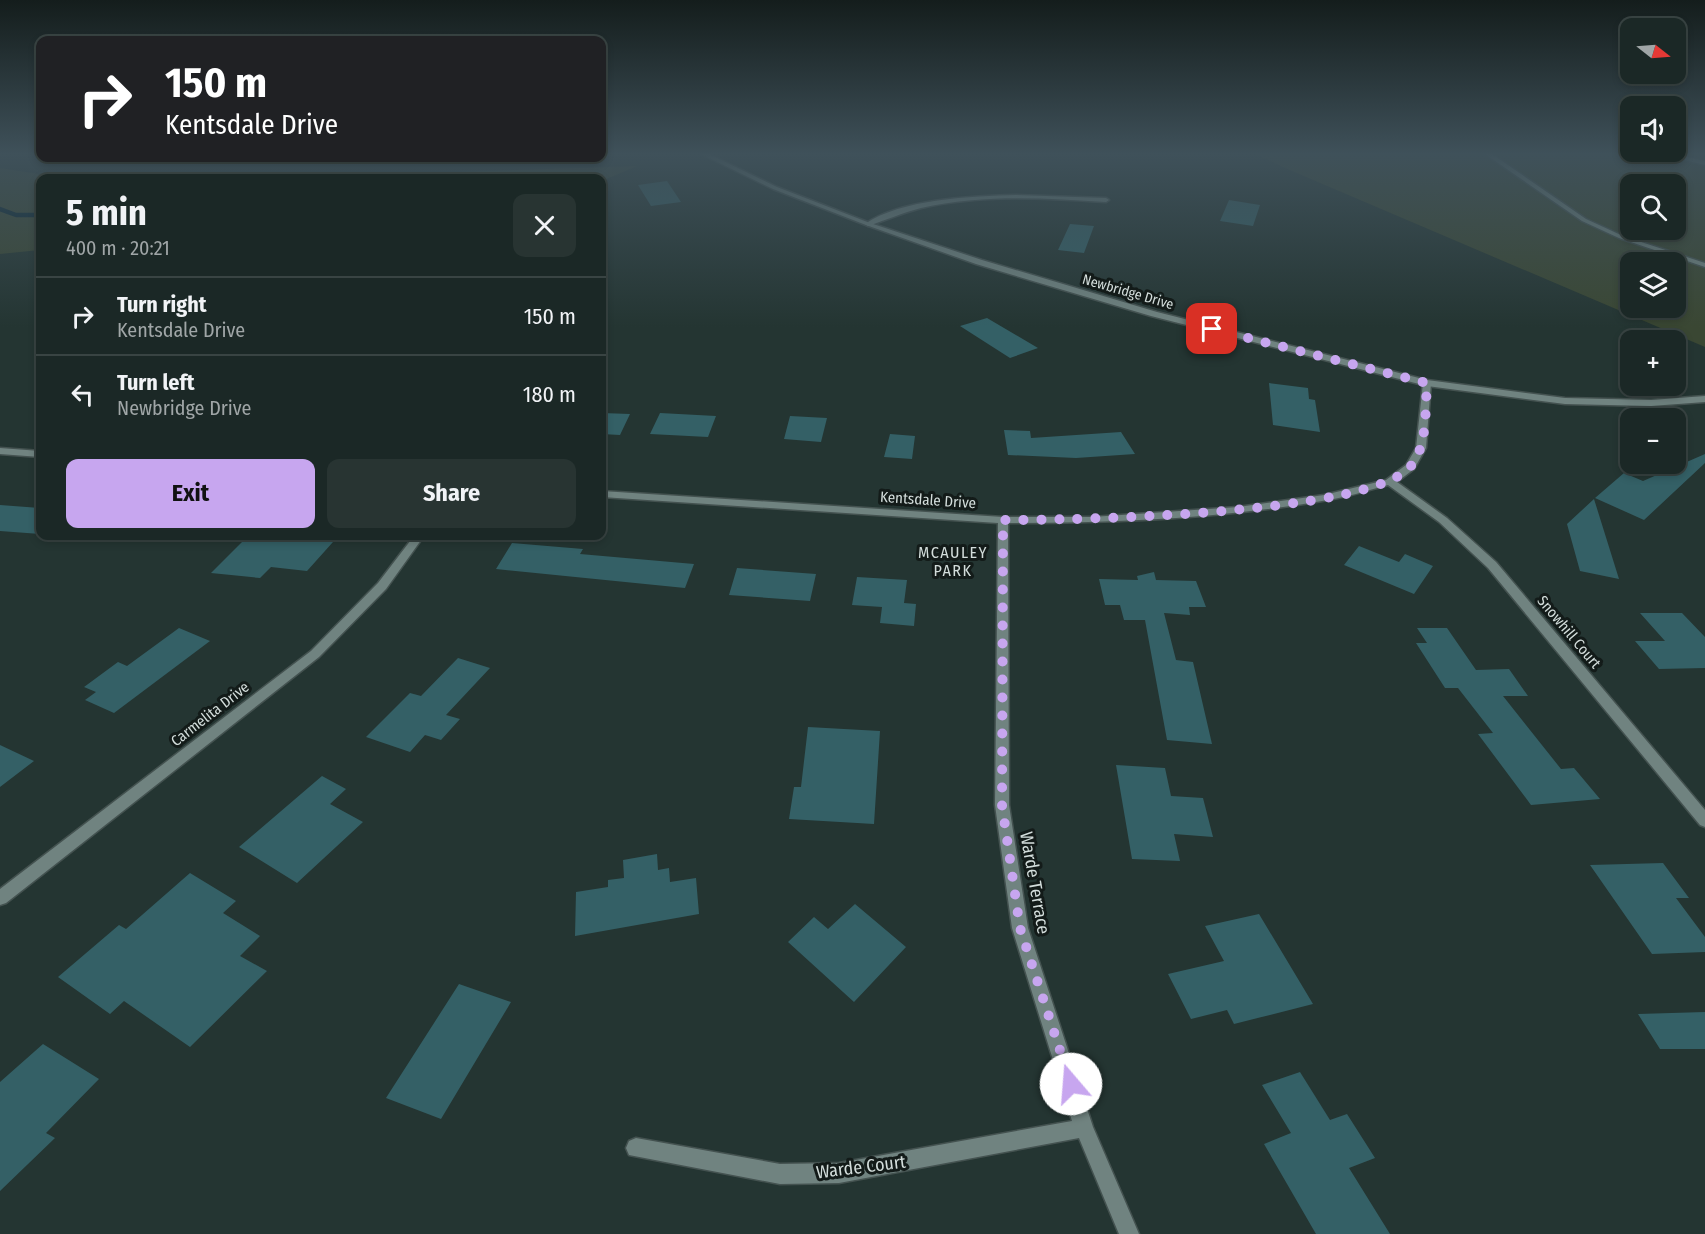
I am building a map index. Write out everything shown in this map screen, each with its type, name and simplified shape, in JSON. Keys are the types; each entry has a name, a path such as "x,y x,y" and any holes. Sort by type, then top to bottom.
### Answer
{"street":[{"name":"Newbridge Drive","path":"836,212 979,262 1154,314 1427,383 1565,401 1651,403 1705,399"},
{"path":"868,224 898,212"},
{"path":"1572,212 1584,220 1621,237 1705,265"},
{"name":"Kentsdale Drive","path":"606,494 1003,520 1092,520 1239,510 1324,498 1390,482 1410,467 1421,448 1427,383"},
{"path":"0,451 36,454"},
{"name":"Snowhill Court","path":"1390,482 1443,520 1492,566 1699,805 1705,821"},
{"name":"Warde Terrace","path":"1003,520 1002,805 1020,928 1084,1128 1129,1234"},
{"name":"Carmelita Drive","path":"0,898 315,654 382,586 416,540"},
{"name":"Warde Court","path":"636,1148 780,1174 849,1172 1084,1128"}],"green space":[{"path":"0,212 36,212 36,250 0,254"},
{"path":"1387,212 1620,212 1620,240 1686,240 1686,212 1705,212 1705,347 1686,339 1686,330 1665,330 1637,318 1686,318 1686,252 1620,252 1620,311"}],"building":[{"path":"1224,212 1258,212 1253,226 1220,221"},
{"path":"1070,224 1094,226 1084,253 1058,250"},
{"path":"987,318 1038,348 1010,358 960,326"},
{"path":"1269,383 1308,388 1309,399 1315,400 1320,432 1273,425"},
{"path":"606,413 630,414 620,435 606,434"},
{"path":"660,413 716,416 708,437 650,434"},
{"path":"790,416 827,418 821,442 784,439"},
{"path":"1004,430 1030,431 1031,438 1121,432 1135,454 1076,458 1008,455"},
{"path":"890,434 915,436 912,459 884,457"},
{"path":"1705,454 1705,463 1644,520 1595,498 1623,474 1643,481 1659,474 1686,474 1686,462"},
{"path":"1594,499 1619,579 1580,571 1567,524"},
{"path":"0,505 36,508 36,534 0,531"},
{"path":"244,540 333,542 307,571 271,567 260,578 211,573"},
{"path":"512,543 583,549 580,554 694,564 685,588 496,569"},
{"path":"1359,546 1399,562 1405,554 1433,566 1414,594 1344,565"},
{"path":"737,568 816,574 810,601 729,595"},
{"path":"1154,572 1156,580 1196,581 1206,607 1189,607 1190,615 1164,613 1176,660 1193,662 1212,744 1167,740 1145,620 1124,620 1120,605 1105,605 1099,579 1138,580 1137,576"},
{"path":"857,577 907,580 904,603 916,604 914,626 880,623 882,607 852,605"},
{"path":"1640,613 1682,613 1705,637 1705,668 1659,669 1635,641 1665,641"},
{"path":"179,628 210,641 114,713 85,700 96,692 84,687 118,662 127,666"},
{"path":"1417,628 1447,628 1476,670 1509,669 1528,696 1503,696 1561,769 1574,768 1600,799 1531,805 1478,734 1493,733 1458,688 1445,688 1416,643 1427,643"},
{"path":"458,658 490,668 446,715 460,719 441,740 425,735 410,752 366,737 410,693 421,696"},
{"path":"808,727 880,731 874,824 789,819 794,787 801,787"},
{"path":"0,745 34,761 0,787"},
{"path":"1116,765 1165,768 1171,796 1203,798 1213,837 1174,834 1180,861 1132,859"},
{"path":"322,776 346,789 330,804 363,822 297,883 239,847"},
{"path":"657,854 658,870 669,868 670,882 696,878 699,914 575,936 576,892 608,887 608,880 624,878 623,860"},
{"path":"1663,863 1689,898 1676,898 1705,937 1705,952 1652,954 1590,865"},
{"path":"190,873 236,901 223,913 260,936 240,956 267,971 190,1047 124,1001 110,1014 58,977 119,925 126,929"},
{"path":"855,904 906,947 854,1002 788,942 814,917 828,929"},
{"path":"1259,914 1313,1004 1234,1024 1227,1010 1191,1019 1168,974 1224,961 1205,926"},
{"path":"459,984 511,1002 441,1119 386,1098"},
{"path":"1705,1012 1705,1049 1660,1049 1638,1014"},
{"path":"43,1044 99,1079 46,1133 55,1138 0,1191 0,1082"},
{"path":"1300,1072 1330,1120 1347,1114 1375,1158 1349,1168 1390,1234 1316,1234 1264,1144 1291,1133 1262,1085"}],"waterway":[{"path":"7,212 16,215 36,215"}],"district":[{"name":"MCAULEY PARK","path":"953,561"}],"route":[{"path":"1071,1084 1020,928 1002,805 1003,520 1092,520 1239,510 1324,498 1390,482 1410,467 1421,448 1427,383 1212,329"}]}
